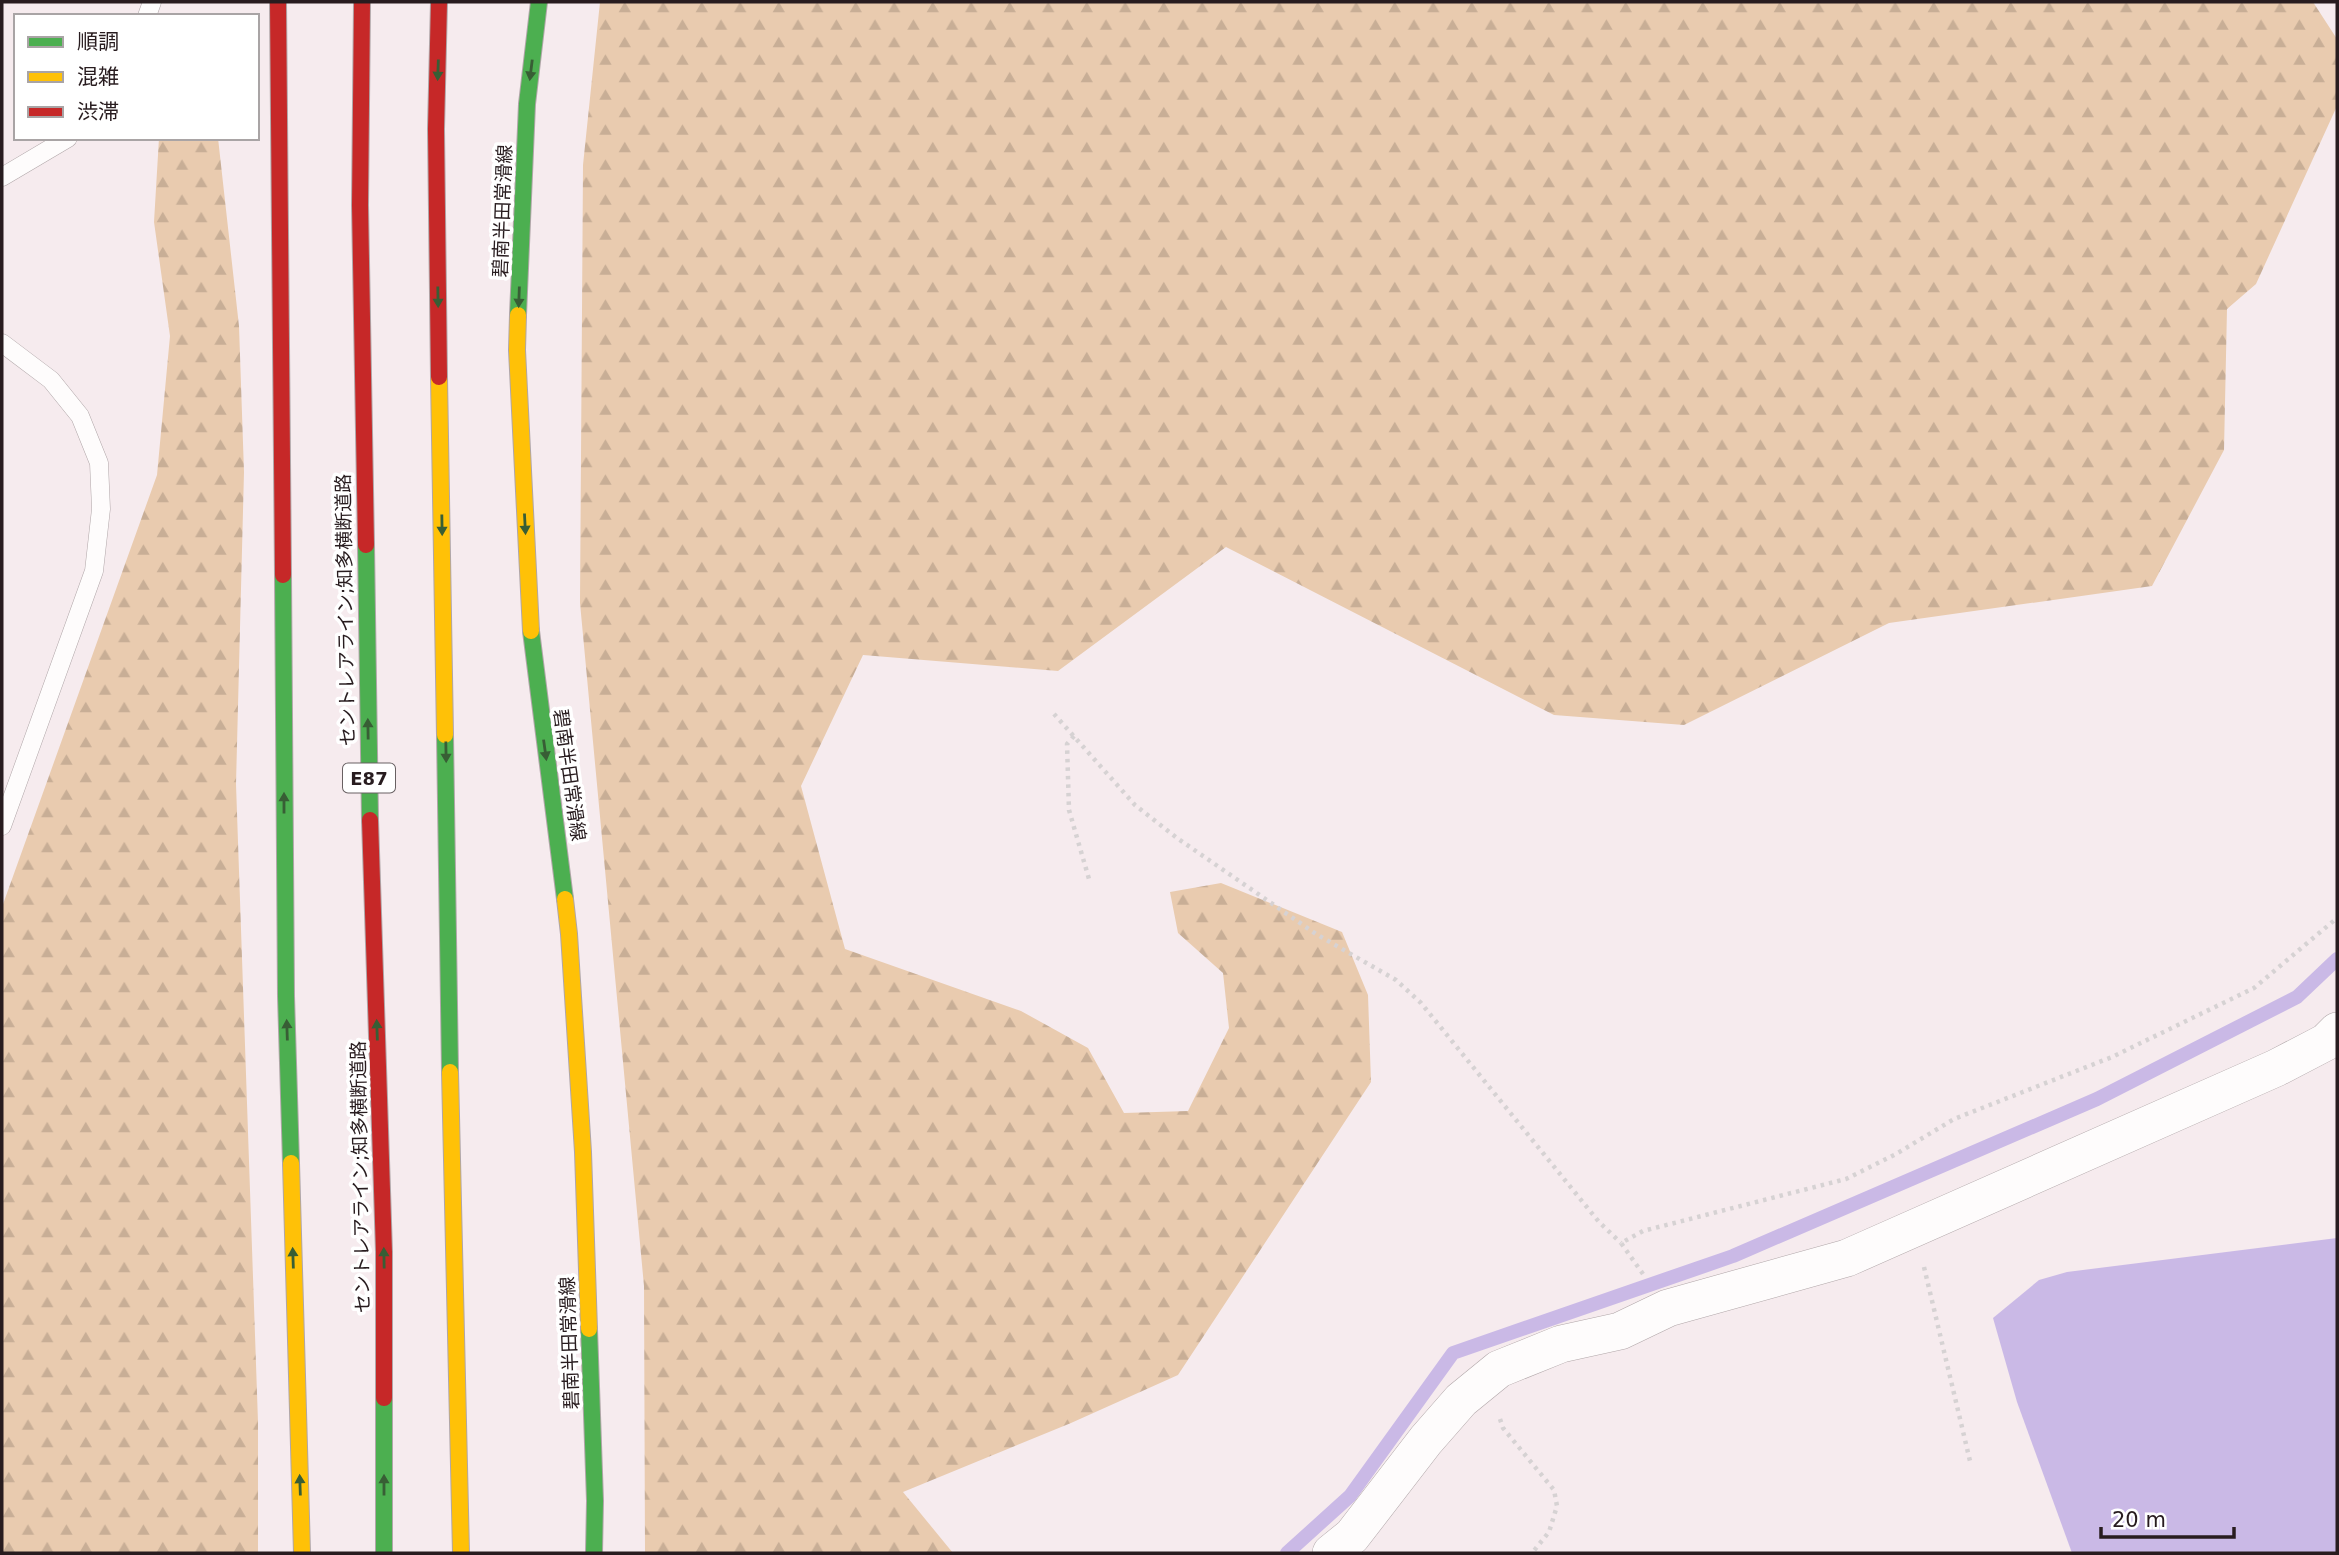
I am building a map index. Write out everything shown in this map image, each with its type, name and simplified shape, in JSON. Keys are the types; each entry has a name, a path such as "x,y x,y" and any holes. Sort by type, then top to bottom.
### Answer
{"main road":[{"path":"278,2 286,996 302,1553"},
{"name":"セントレアライン;知多横断道路","path":"362,2 360,219 371,860 384,1252 384,1553"},
{"path":"439,2 436,130 438,293 450,1077 461,1553"},
{"name":"碧南半田常滑線","path":"539,2 527,104 517,350 530,639 571,961 583,1152 595,1501 594,1553"}],"street":[{"path":"1331,1553 1352,1535 1426,1440 1461,1400 1499,1369 1561,1344 1620,1331 1668,1308 1847,1258 2334,1043"}],"lane":[{"path":"2,177 65,140"},
{"path":"2,343 51,380 80,416 99,463 101,509 94,571 2,826"}],"path":[{"path":"1054,714 1135,805 1177,838 1316,934 1396,980 1421,1003 1599,1222 1621,1243 1668,1308"},
{"path":"1074,736 1067,744 1069,810 1089,879"},
{"path":"1621,1243 1643,1231 1846,1179 1896,1154 1954,1119 2112,1057 2254,988 2337,918"},
{"path":"1915,1228 1970,1461"},
{"path":"1488,1378 1503,1428 1554,1490 1557,1507 1549,1532 1532,1553"}],"green space":[{"path":"600,2 2313,2 2337,39 2337,106 2256,284 2227,309 2224,450 2152,586 1889,623 1684,725 1554,715 1226,547 1058,671 863,655 801,786 845,949 1021,1011 1088,1048 1124,1113 1188,1111 1229,1028 1223,973 1178,933 1170,892 1221,883 1342,932 1368,995 1371,1082 1178,1375 1071,1423 903,1492 953,1553 645,1553 644,1286 580,603 583,165"},
{"path":"159,140 218,140 239,326 244,472 236,784 258,1422 258,1553 2,1553 2,907 157,475 170,336 154,222"}],"shaded area":[{"path":"2337,1238 2337,1553 2072,1553 2017,1402 1993,1318 2039,1280 2067,1272"}],"waterway":[{"path":"1287,1553 1350,1496 1453,1353 1733,1256 2097,1099 2297,997 2337,959"}],"traffic: fast":[{"path":"518,315 527,104 539,2"},
{"path":"366,545 370,820"},
{"path":"283,575 286,996 291,1163"},
{"path":"531,631 565,899"},
{"path":"445,735 450,1072"},
{"path":"589,1329 595,1501 594,1553"},
{"path":"384,1398 384,1553"}],"traffic: slow":[{"path":"518,315 517,350 531,631"},
{"path":"439,377 445,735"},
{"path":"565,899 583,1152 589,1329"},
{"path":"450,1072 461,1553"},
{"path":"291,1163 302,1553"}],"traffic: jam":[{"path":"278,2 283,575"},
{"path":"362,2 360,205 366,545"},
{"path":"439,2 436,129 439,377"},
{"path":"370,820 384,1252 384,1398"}]}
